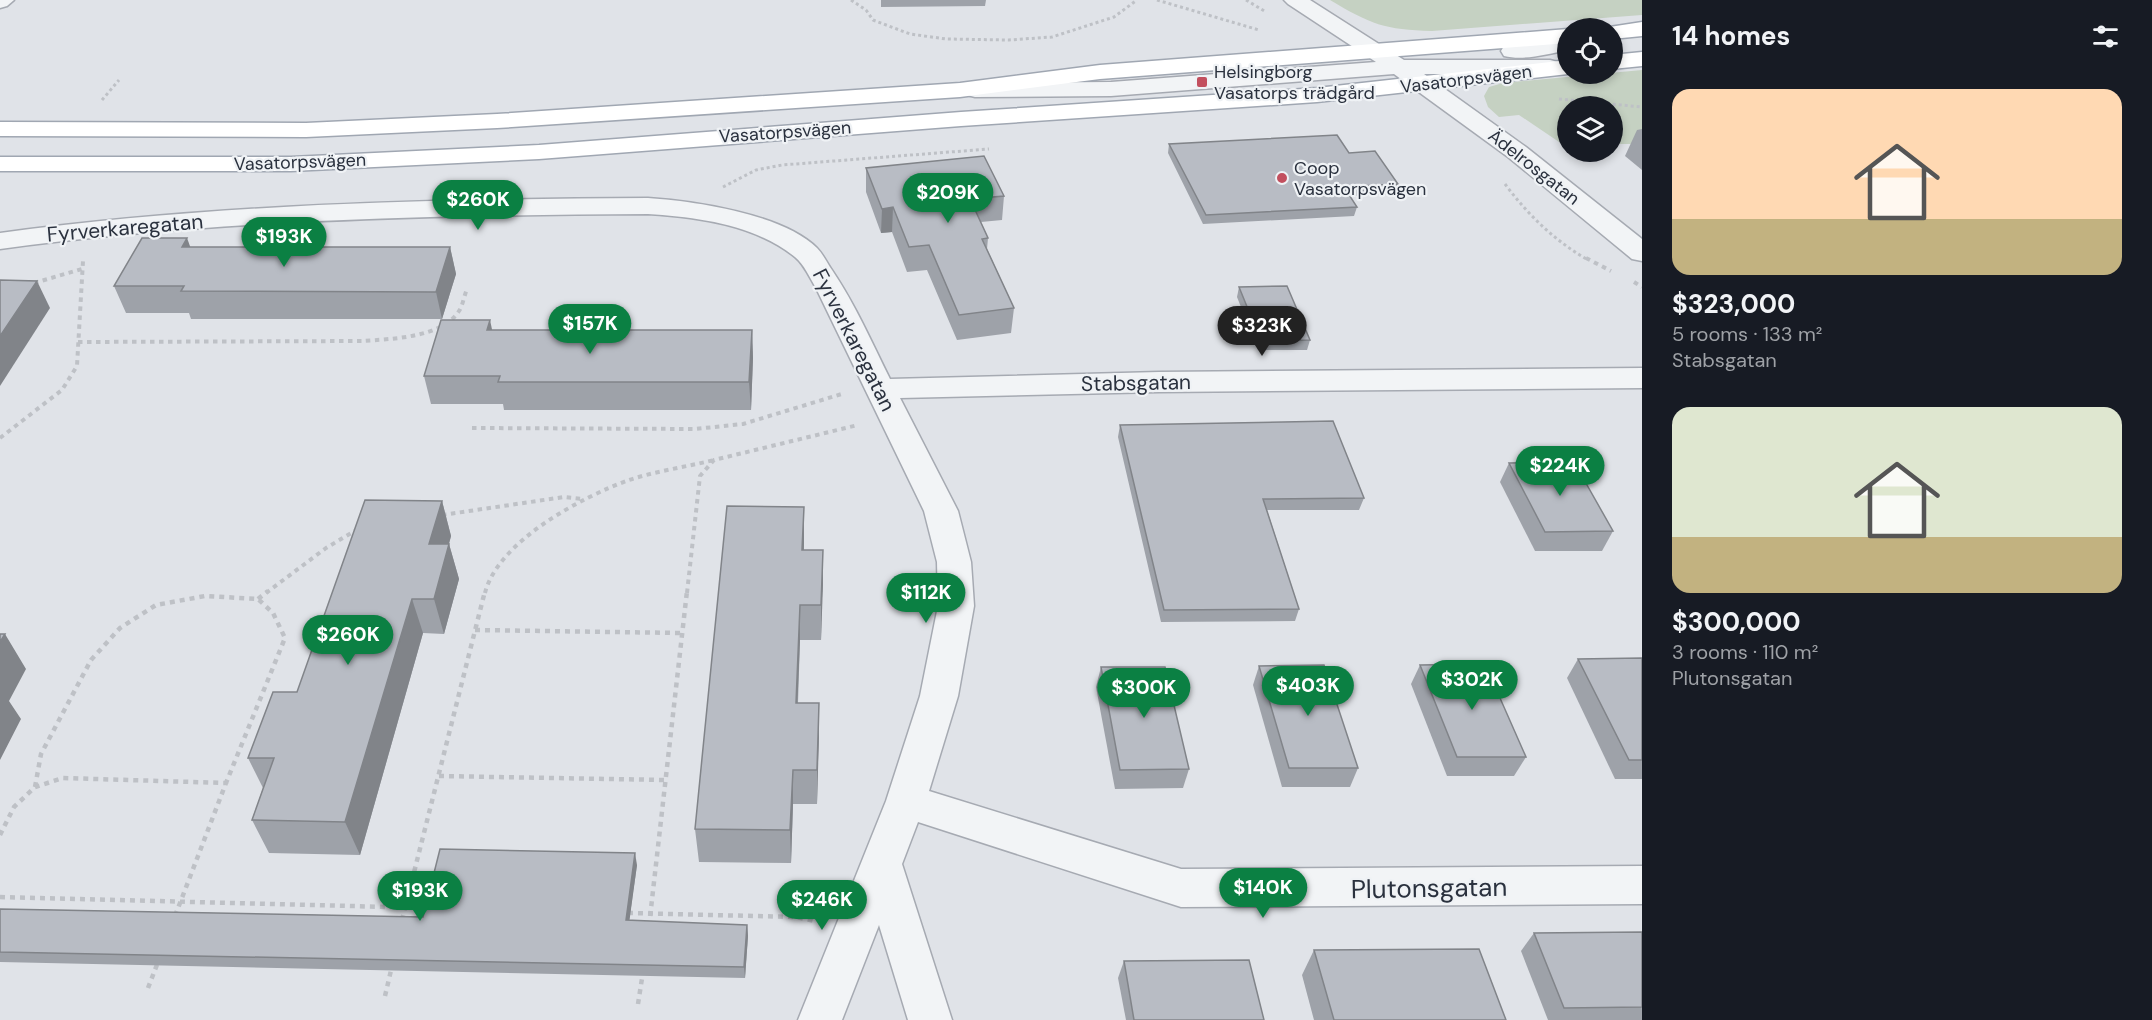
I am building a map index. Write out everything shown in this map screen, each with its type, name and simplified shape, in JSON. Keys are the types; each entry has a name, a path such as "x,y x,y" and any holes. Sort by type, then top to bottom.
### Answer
{"main road":[{"path":"1623,31 1642,29"},
{"name":"Vasatorpsvägen","path":"0,129 209,131 436,125 960,90 1100,72 1557,37"},
{"path":"1623,61 1642,59"},
{"name":"Vasatorpsvägen","path":"0,164 189,165 539,152 961,119 1223,103 1422,85 1557,68"}],"street":[{"name":"Ädelrosgatan","path":"1295,0 1374,51 1504,142 1642,253"},
{"path":"1397,67 1462,56 1539,49 1557,45"},
{"path":"960,90 1111,89 1397,67 1557,67"},
{"path":"961,119 1111,89"},
{"name":"Fyrverkaregatan","path":"0,241 84,230 254,217 405,211 660,206 727,217 765,229 789,240 807,253 830,288 941,511 954,562 956,606 939,696 906,801 820,1020"},
{"name":"Stabsgatan","path":"884,396 1159,382 1642,378"},
{"name":"Plutonsgatan","path":"906,801 1181,888 1642,885"},
{"path":"881,864 930,1020"}],"path":[{"path":"851,0 866,10 873,20 910,34 946,39 1009,40 1052,37 1114,17 1137,0"},
{"path":"1158,0 1264,31"},
{"path":"1549,98 1642,106"},
{"path":"695,210 727,183 747,173 768,167 990,148"},
{"path":"1502,181 1523,210 1573,252 1612,272"},
{"path":"0,438 62,390 77,366 84,230"},
{"path":"31,284 82,270"},
{"path":"1631,280 1642,287"},
{"path":"78,342 401,339 434,330 457,314 467,289"},
{"path":"472,428 695,429 743,424 884,396"},
{"path":"400,929 486,588 500,562 527,536 585,499 630,480 714,460 884,396"},
{"path":"648,936 700,476 714,460"},
{"path":"437,515 564,497 585,499"},
{"path":"258,599 326,548 360,528"},
{"path":"35,787 40,754 91,660 120,628 156,605 205,596 258,599 273,613 285,638 173,922"},
{"path":"476,630 682,633"},
{"path":"439,776 666,780"},
{"path":"0,835 14,807 35,787 63,778 226,783"},
{"path":"0,897 440,908"},
{"path":"616,912 796,917 855,929"},
{"path":"148,988 160,955"},
{"path":"385,996 393,963"},
{"path":"638,1004 643,970"}],"green space":[{"path":"1330,0 1642,0 1642,15 1557,18 1557,21 1432,31 1390,27 1356,15"},
{"path":"1642,70 1642,144 1623,144 1623,96 1557,96 1557,141 1519,115 1499,117 1488,107 1484,96 1489,87 1503,83 1557,78 1557,84 1623,84 1623,72"}],"building":[{"name":"Coop Vasatorpsvägen","path":"1337,135 1349,153 1375,151 1398,184 1344,187 1357,207 1206,215 1169,144"},
{"path":"984,156 1004,196 970,199 988,238 982,239 1014,308 959,315 929,245 909,247 893,207 882,209 866,168"},
{"path":"142,238 187,238 182,247 450,247 436,292 181,291 184,286 114,286"},
{"path":"0,280 37,281 0,336"},
{"path":"1287,286 1310,340 1261,341 1239,287"},
{"path":"441,320 490,320 487,330 752,330 749,382 498,382 500,376 424,376"},
{"path":"1333,421 1364,498 1263,499 1299,609 1164,610 1120,425"},
{"path":"1574,462 1613,531 1545,532 1509,463"},
{"path":"365,500 442,501 429,544 449,544 434,599 412,599 345,822 252,820 274,758 248,758 273,692 297,692"},
{"path":"727,506 804,507 802,550 823,550 821,605 800,605 796,703 819,703 817,770 793,770 790,830 695,829"},
{"path":"1642,658 1642,760 1629,760 1578,659"},
{"path":"1485,664 1526,757 1457,757 1420,665"},
{"path":"1324,665 1358,768 1289,768 1259,666"},
{"path":"1101,667 1165,667 1189,769 1120,770"},
{"path":"440,849 635,853 626,920 747,925 744,967 0,952 0,909 423,917"},
{"path":"1642,932 1642,1007 1564,1008 1534,933"},
{"path":"1479,949 1506,1020 1334,1020 1314,950"},
{"path":"1249,960 1264,1020 1134,1020 1124,961"}],"place":[{"name":"Helsingborg Vasatorps trädgård","path":"1202,82"},
{"name":"Coop Vasatorpsvägen","path":"1282,178"}]}
